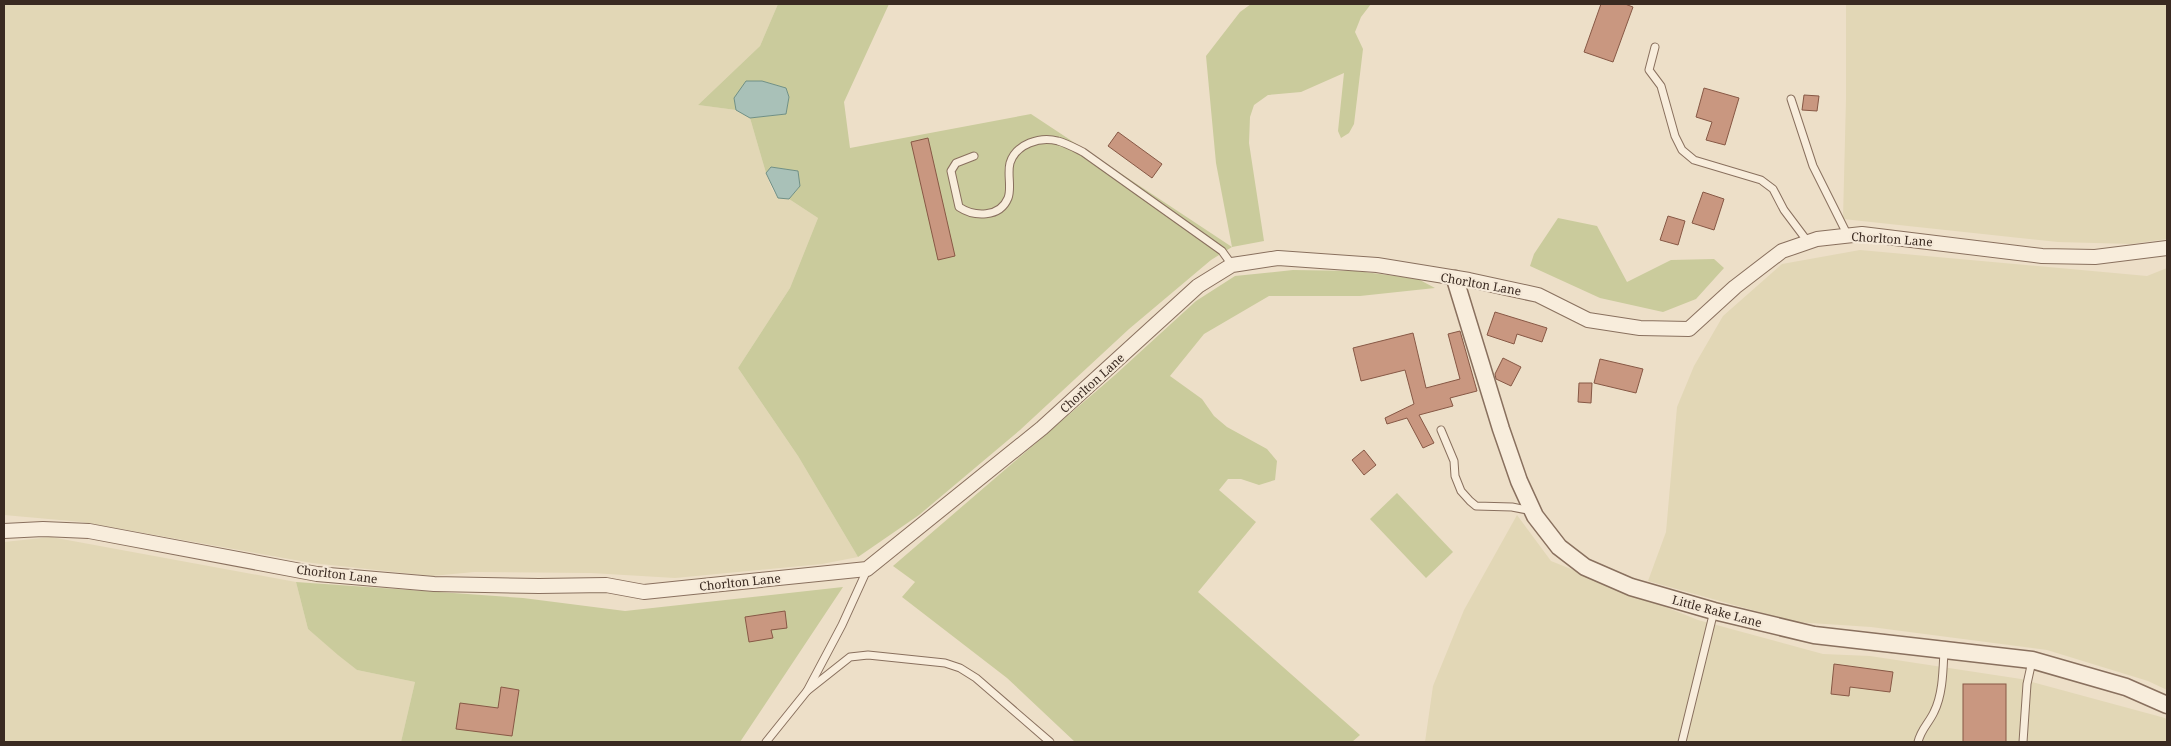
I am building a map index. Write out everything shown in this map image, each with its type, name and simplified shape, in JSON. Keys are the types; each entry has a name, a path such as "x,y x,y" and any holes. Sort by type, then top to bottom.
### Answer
{"street":[{"name":"Chorlton Lane","path":"4,531 43,528 89,531 317,574 434,584 606,585 644,592 867,569 1042,428 1198,286 1232,265 1278,258 1376,265 1469,280 1538,295 1588,320 1640,328 1689,329 1735,287 1782,251 1817,239 1862,234 2042,256 2095,257 2167,248"},
{"name":"Little Rake Lane","path":"1455,279 1501,429 1532,511 1559,547 1585,567 1632,587 1714,611 1814,635 2032,660 2126,687 2167,705"}],"lane":[{"path":"1655,48 1649,70 1660,86 1675,136 1682,150 1694,160 1761,180 1773,190 1784,210 1808,242"},
{"path":"1791,99 1813,166 1848,236"},
{"path":"974,156 956,163 951,171 959,207 968,213 980,215 994,213 1003,205 1009,197 1010,162 1027,143 1046,139 1059,141 1082,152 1222,250 1232,265"},
{"path":"1441,430 1454,461 1455,476 1461,491 1470,501 1476,506 1512,507 1532,511"},
{"path":"808,691 842,625 867,569"},
{"path":"1682,742 1714,611"},
{"path":"1918,742 1922,728 1934,712 1938,700 1944,650"},
{"path":"766,742 808,691 850,657 868,655 945,664 960,668 976,678 1050,742"},
{"path":"2022,742 2027,684 2032,660"}],"shaded area":[{"path":"4,4 778,4 760,46 698,105 736,110 750,118 766,173 772,189 778,198 789,199 818,218 790,288 738,368 798,456 858,557 822,564 675,578 591,573 474,572 432,576 312,563 82,522 4,515"},
{"path":"1846,4 2167,4 2167,239 2131,244 2058,242 1843,219"},
{"path":"746,81 762,81 786,88 789,97 786,114 750,118 736,110 734,98"},
{"path":"771,167 798,171 800,186 789,199 778,198 766,173"},
{"path":"1860,250 2147,276 2167,268 2167,690 2148,681 2047,650 1871,627 1795,622 1648,581 1666,532 1677,407 1694,366 1723,316 1782,264"},
{"path":"1517,515 1551,561 1698,620 1823,654 1870,656 2021,679 2165,718 2167,720 2167,742 1425,742 1433,686 1464,610"},
{"path":"51,537 296,582 308,629 357,670 415,682 401,742 4,742 4,542"}],"green space":[{"path":"778,4 889,4 844,102 850,148 1031,114 1232,247 1211,260 1129,329 1020,430 919,515 858,557 798,456 738,368 790,288 818,218 789,199 800,186 798,171 771,167 766,173 750,118 786,114 789,97 786,88 762,81 734,98 736,110 698,105 760,46"},
{"path":"1251,4 1371,4 1361,17 1355,32 1363,49 1354,124 1349,133 1341,138 1338,131 1344,73 1301,92 1268,95 1254,105 1250,117 1249,143 1264,241 1232,247 1216,163 1206,56 1240,12"},
{"path":"1558,218 1597,226 1627,282 1671,260 1714,259 1724,268 1696,299 1663,312 1600,298 1530,266 1534,254"},
{"path":"1293,270 1357,271 1418,279 1435,288 1360,296 1269,296 1204,334 1170,376 1202,399 1214,416 1227,427 1267,449 1277,461 1275,480 1259,485 1241,479 1228,479 1219,490 1256,522 1198,592 1360,735 1352,742 1075,742 1007,678 902,597 915,582 893,566 1115,375 1196,301 1235,276"},
{"path":"1397,493 1453,552 1426,578 1370,519"},
{"path":"296,582 523,598 625,611 843,587 740,742 401,742 415,682 357,670 338,655 308,629"}],"building":[{"path":"1601,4 1625,4 1633,7 1613,62 1584,52"},
{"path":"1704,88 1739,98 1725,145 1706,140 1712,122 1696,117"},
{"path":"1804,95 1819,96 1817,111 1802,110"},
{"path":"1118,132 1162,164 1152,178 1108,146"},
{"path":"928,138 955,256 938,260 911,142"},
{"path":"1703,192 1724,199 1714,230 1692,223"},
{"path":"1668,216 1685,221 1678,245 1660,240"},
{"path":"1495,312 1547,328 1542,342 1517,334 1514,344 1487,335"},
{"path":"1460,331 1477,391 1450,398 1453,406 1419,415 1434,443 1423,448 1407,418 1387,424 1385,418 1414,404 1405,370 1361,381 1353,348 1413,333 1426,388 1460,379 1448,334"},
{"path":"1503,358 1521,367 1511,386 1496,379 1495,374"},
{"path":"1600,359 1643,369 1636,393 1594,383"},
{"path":"1579,383 1592,383 1591,403 1578,402"},
{"path":"1364,450 1376,465 1364,475 1352,460"},
{"path":"785,611 787,628 771,630 773,638 749,642 745,617"},
{"path":"1834,664 1893,672 1890,692 1850,687 1849,696 1831,694"},
{"path":"1963,684 2006,684 2006,742 1963,742"},
{"path":"501,687 519,690 512,736 456,729 460,703 498,708"}]}
